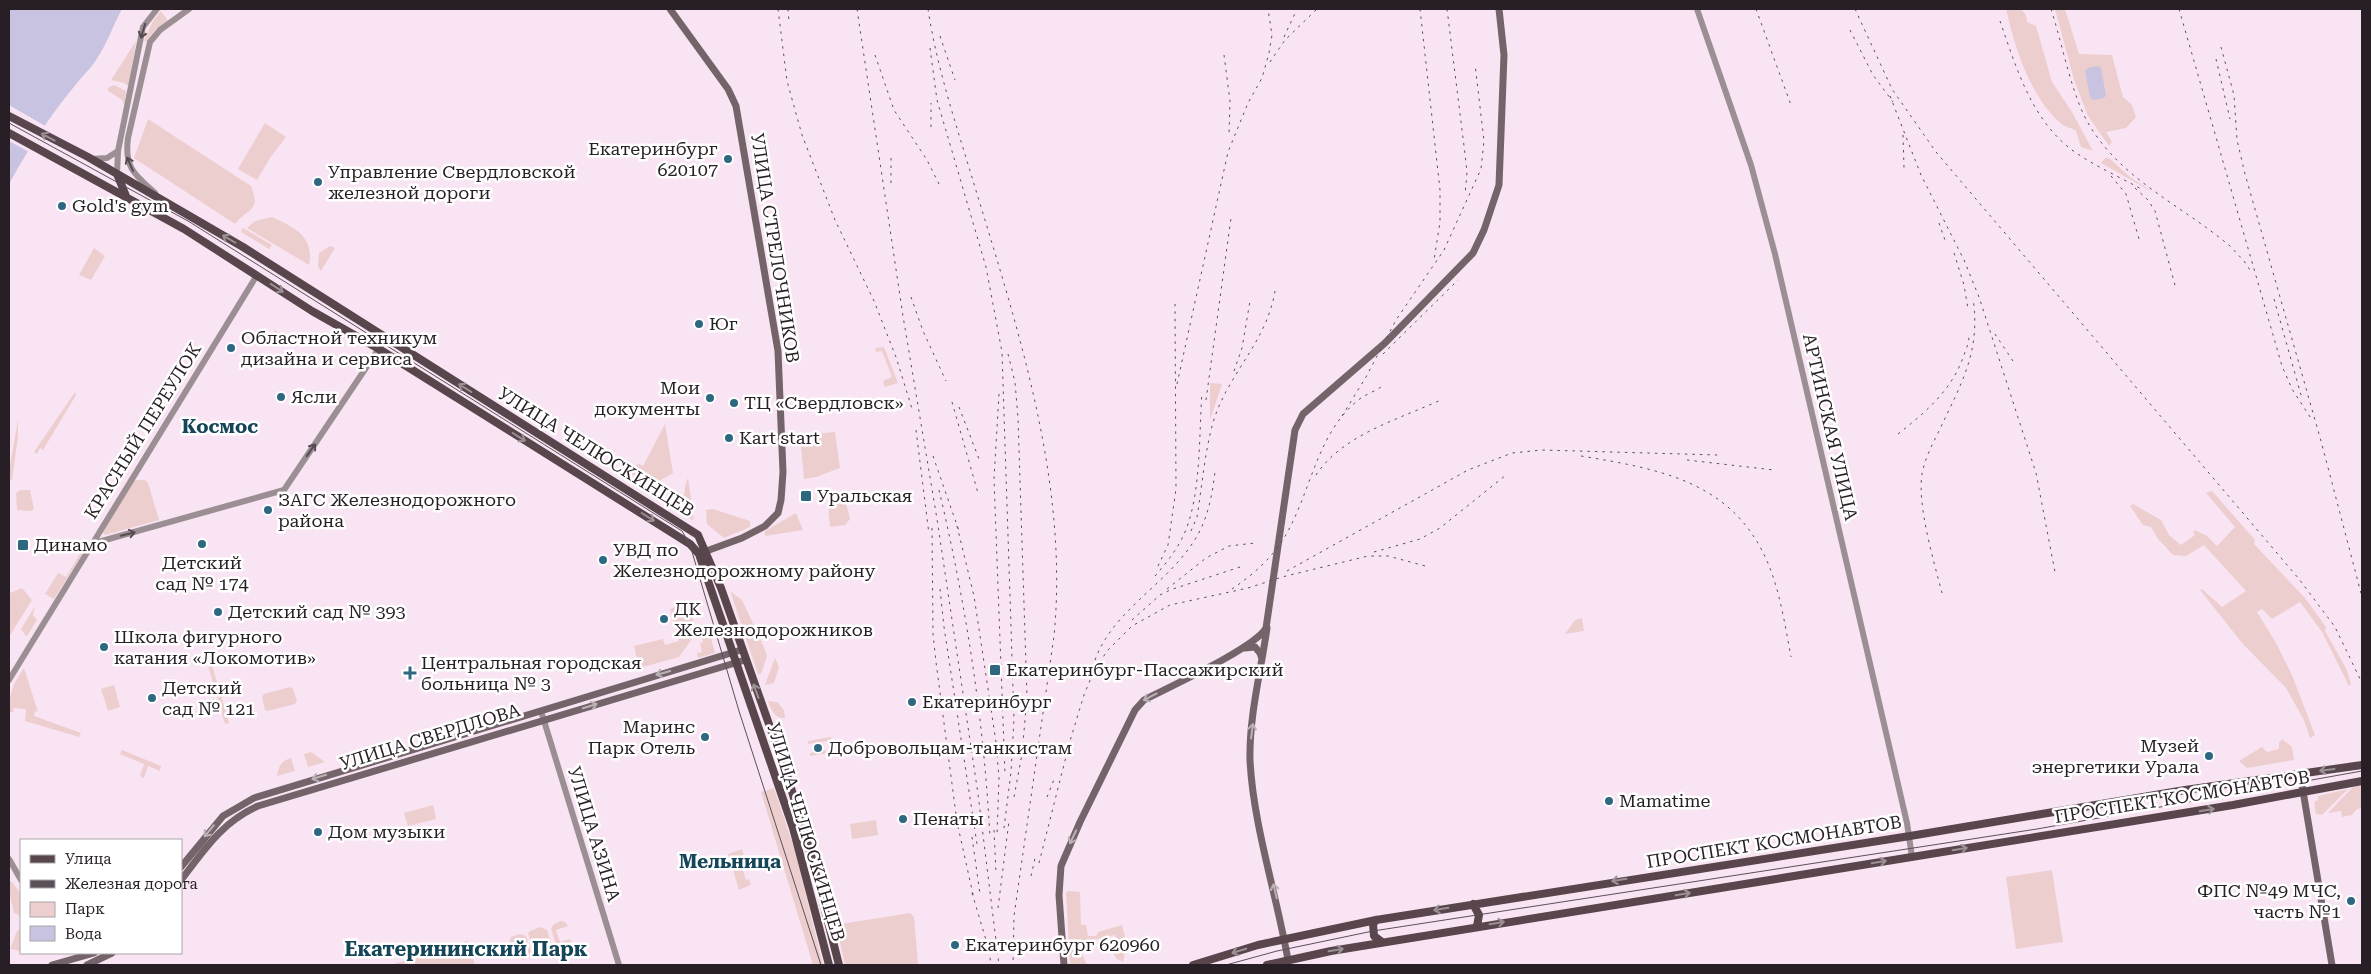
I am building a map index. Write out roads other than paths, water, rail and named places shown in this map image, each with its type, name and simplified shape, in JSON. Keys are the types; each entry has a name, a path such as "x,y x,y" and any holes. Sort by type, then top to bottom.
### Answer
{"main road":[{"name":"УЛИЦА СТРЕЛОЧНИКОВ","path":"670,9 728,90 736,106 778,351 783,472 779,510 770,522 758,529 734,542 703,553"},
{"path":"1288,960 1256,806 1251,774 1251,732 1295,430 1303,414 1385,343 1473,253 1484,230 1499,185 1504,56 1499,9"},
{"name":"УЛИЦА ЧЕЛЮСКИНЦЕВ","path":"9,116 162,199 290,276 319,297 692,529 701,539 703,553 733,653 793,828 830,965"},
{"name":"УЛИЦА ЧЕЛЮСКИНЦЕВ","path":"9,133 184,229 312,311 379,349 703,553 742,650 798,811 839,965"},
{"path":"117,174 126,196"},
{"path":"312,311 320,304 319,297"},
{"path":"1064,965 1059,885 1061,866 1080,822 1135,710 1144,700 1240,650 1259,637 1268,622"},
{"path":"1240,650 1255,647 1260,653 1262,666"},
{"name":"УЛИЦА СВЕРДЛОВА","path":"182,866 223,816 254,798 742,650"},
{"name":"УЛИЦА СВЕРДЛОВА","path":"182,879 220,831 242,814 258,806 745,660"},
{"name":"ПРОСПЕКТ КОСМОНАВТОВ","path":"1193,965 1285,939 1376,920 1910,836 2185,790 2358,766"},
{"path":"2300,773 2332,965"},
{"name":"ПРОСПЕКТ КОСМОНАВТОВ","path":"1267,965 1382,942 2304,793 2359,781"},
{"path":"1473,904 1479,915 1477,926"},
{"path":"1376,920 1372,924 1374,936 1382,942"},
{"path":"52,965 88,954 89,965 110,954"}],"street":[{"path":"117,174 118,151 143,27 157,9"},
{"path":"180,16 183,9"},
{"path":"162,199 131,169 126,153 147,50 154,36 189,9"},
{"name":"АРТИНСКАЯ УЛИЦА","path":"1698,9 1760,194 1910,836 1912,857"},
{"path":"89,158 107,158 118,151"},
{"name":"КРАСНЫЙ ПЕРЕУЛОК","path":"9,680 257,275"},
{"path":"91,544 284,490 386,338"},
{"name":"УЛИЦА АЗИНА","path":"541,711 619,965"},
{"path":"9,859 11,870 20,879"}],"water":[{"path":"9,9 122,9 96,60 47,123 9,184"},
{"path":"2098,66 2101,68 2106,96 2093,100 2090,97 2085,71 2088,68"}],"tram line":[{"path":"9,123 188,221 682,531 690,545 739,711 821,965"},
{"path":"1226,965 1277,951 1373,931 2037,829 2362,771"}],"railway":[{"path":"778,9 787,81 802,135 835,220 874,301 896,357 913,412"},
{"path":"788,9 789,23"},
{"path":"857,9 978,794 999,965"},
{"path":"928,9 948,98 1023,350 1047,464 1054,521 1057,579 1054,636 1014,916 1013,965"},
{"path":"1177,384 1228,152 1248,103 1262,78 1269,53 1272,35 1268,9"},
{"path":"1284,37 1297,9"},
{"path":"1270,62 1285,40 1317,9"},
{"path":"1420,9 1440,190 1440,222 1434,260"},
{"path":"1447,9 1467,172 1465,195"},
{"path":"1756,9 1791,105"},
{"path":"1855,9 1892,89 1936,152 2299,579 2335,627 2362,683"},
{"path":"2051,9 2077,99 2095,133 2110,153 2128,171 2230,246 2252,273"},
{"path":"2179,9 2282,366 2292,389 2312,420"},
{"path":"2000,21 2019,74 2035,108 2046,123 2058,137 2080,156 2143,190"},
{"path":"1850,30 1873,75 1893,102"},
{"path":"940,36 955,80"},
{"path":"2221,47 2234,95 2237,140 2245,174 2321,441 2362,597"},
{"path":"930,48 937,100 986,267 1002,352 1014,719 1011,772 1004,828"},
{"path":"875,55 894,110 927,160 939,184"},
{"path":"1224,55 1230,101 1229,135"},
{"path":"2216,59 2230,119"},
{"path":"1342,416 1366,377 1396,320 1444,250 1481,169 1484,141 1475,64"},
{"path":"1890,96 1921,175 1964,260 1979,297 2036,473 2055,572"},
{"path":"931,103 931,127"},
{"path":"1903,135 1904,168"},
{"path":"891,158 891,188"},
{"path":"2111,176 2126,194 2139,239"},
{"path":"2135,188 2148,200 2155,211 2176,289"},
{"path":"1206,400 1231,218"},
{"path":"1939,223 1946,243"},
{"path":"1954,253 1964,285 1968,309"},
{"path":"1383,354 1458,280"},
{"path":"1191,531 1197,517 1207,448 1213,422 1224,395 1258,339 1271,308 1275,291"},
{"path":"911,297 923,331 946,381"},
{"path":"1942,593 1924,517 1921,487 1922,474 1929,452 1962,383 1972,351 1975,317 1973,298"},
{"path":"2274,299 2301,395"},
{"path":"1234,371 1242,348 1250,301"},
{"path":"1158,566 1168,545 1176,489 1175,304"},
{"path":"1995,334 2013,361"},
{"path":"1898,434 1928,409 1953,379 1959,368 1969,336"},
{"path":"1008,354 1015,382 1018,418 1027,697 1022,754 1014,797"},
{"path":"1232,589 1259,568 1282,541 1292,524 1323,447 1333,428 1361,398 1381,387"},
{"path":"1155,576 1181,541 1192,512 1199,461 1202,392"},
{"path":"999,394 994,479 1005,774"},
{"path":"1316,475 1327,461 1357,438 1443,399"},
{"path":"952,402 978,493"},
{"path":"959,407 979,459"},
{"path":"916,430 929,534"},
{"path":"1287,571 1468,470 1512,453 1542,450 1717,455"},
{"path":"933,456 959,531"},
{"path":"1581,456 1638,467 1690,483 1713,496 1734,513 1752,534 1772,572 1782,608 1791,657"},
{"path":"1687,460 1774,470"},
{"path":"1095,660 1103,643 1114,627 1168,573 1192,544 1202,527 1208,509 1215,472"},
{"path":"1374,552 1420,539 1440,528 1506,475"},
{"path":"939,490 958,576 972,663 983,750 990,838"},
{"path":"957,526 974,596 996,742 999,778 997,835"},
{"path":"932,528 933,634 936,662 957,822 974,899"},
{"path":"1167,589 1206,558 1229,546 1255,543"},
{"path":"1039,863 1070,741 1084,695 1093,673 1107,651 1132,626 1170,605 1248,588 1282,577 1368,556 1388,556 1429,567"},
{"path":"1132,620 1160,595 1170,590 1243,566"},
{"path":"940,589 977,844"},
{"path":"1047,797 1055,777"},
{"path":"998,908 1009,821"},
{"path":"994,830 996,873"},
{"path":"972,837 980,894"},
{"path":"1031,876 1036,854"},
{"path":"972,893 989,950"},
{"path":"988,943 991,965"}],"place":[{"name":"Екатеринбург 620107","path":"728,159"},
{"name":"Управление Свердловской железной дороги","path":"318,182"},
{"name":"Gold's gym","path":"62,206"},
{"name":"Юг","path":"699,324"},
{"name":"Областной техникум дизайна и сервиса","path":"231,348"},
{"name":"Ясли","path":"281,397"},
{"name":"Мои документы","path":"710,398"},
{"name":"ТЦ «Свердловск»","path":"734,403"},
{"name":"Kart start","path":"729,438"},
{"name":"Уральская","path":"806,496"},
{"name":"ЗАГС Железнодорожного района","path":"268,510"},
{"name":"Детский сад № 174","path":"202,544"},
{"name":"Динамо","path":"23,545"},
{"name":"УВД по Железнодорожному району","path":"603,560"},
{"name":"Детский сад № 393","path":"218,612"},
{"name":"ДК Железнодорожников","path":"664,619"},
{"name":"Школа фигурного катания «Локомотив»","path":"104,647"},
{"name":"Екатеринбург-Пассажирский","path":"995,670"},
{"name":"Центральная городская больница № 3","path":"410,673"},
{"name":"Детский сад № 121","path":"152,698"},
{"name":"Екатеринбург","path":"912,702"},
{"name":"Маринс Парк Отель","path":"705,737"},
{"name":"Добровольцам-танкистам","path":"818,748"},
{"name":"Музей энергетики Урала","path":"2209,756"},
{"name":"Mamatime","path":"1609,801"},
{"name":"Пенаты","path":"903,819"},
{"name":"Дом музыки","path":"318,832"},
{"name":"ФПС №49 МЧС, часть №1","path":"2351,901"},
{"name":"Екатеринбург 620960","path":"955,945"}],"district":[{"name":"Космос","path":"220,426"},
{"name":"Мельница","path":"730,861"},
{"name":"Екатерининский Парк","path":"466,949"}]}
